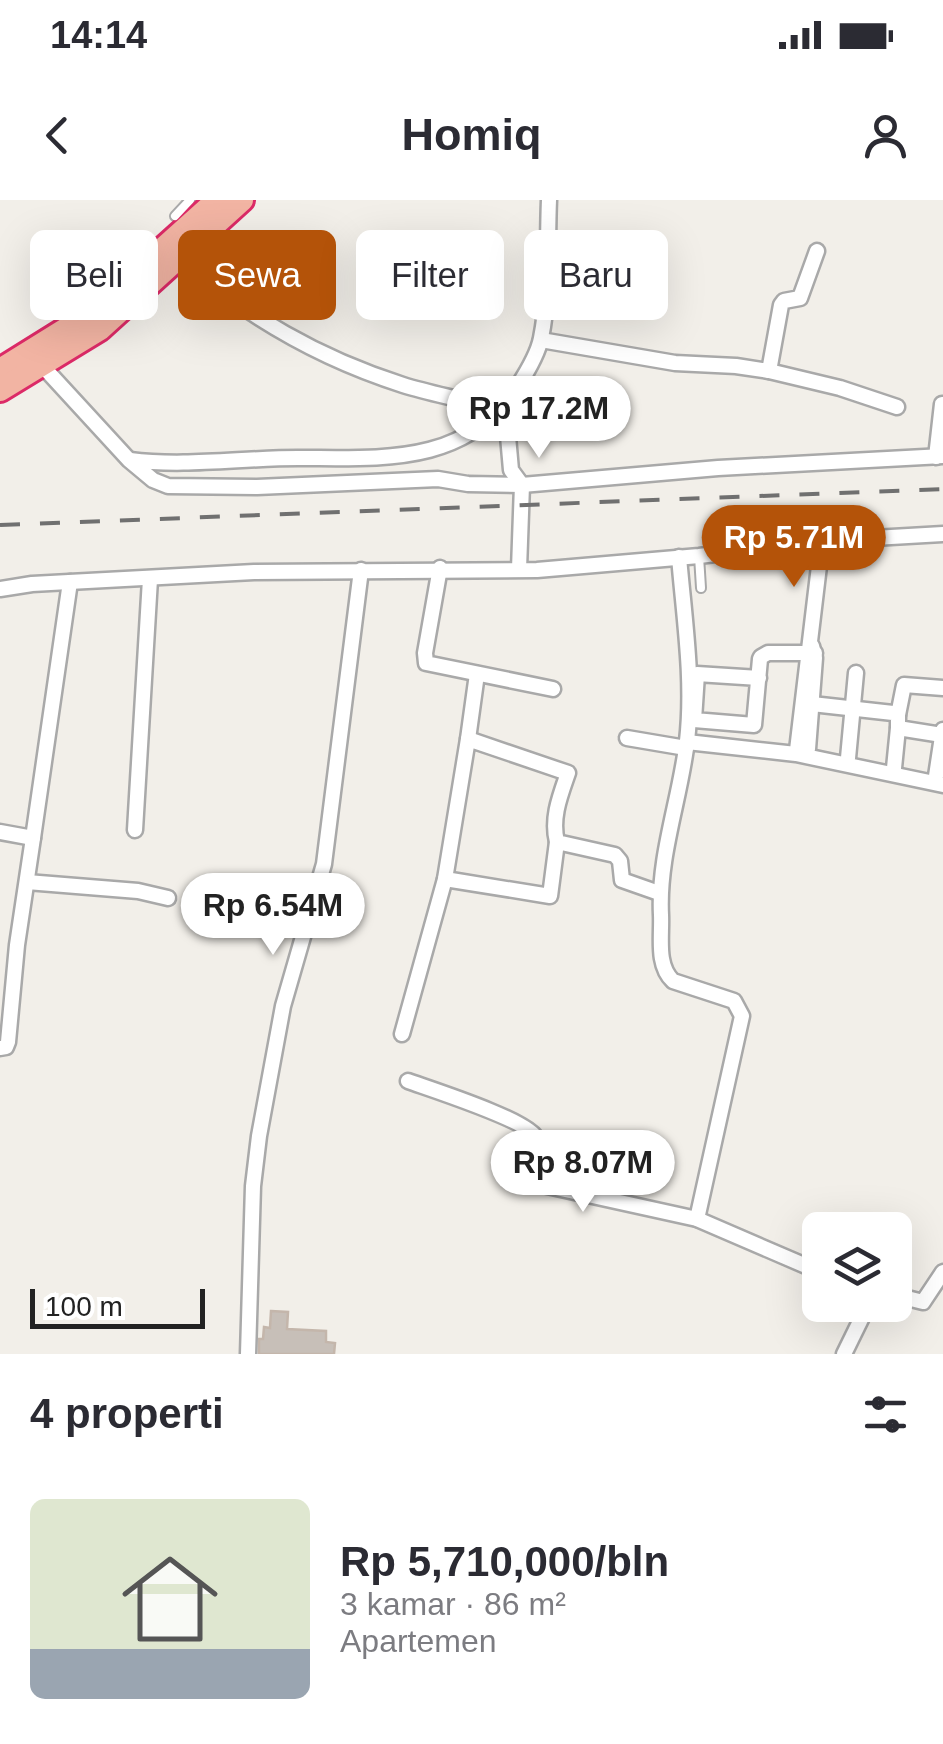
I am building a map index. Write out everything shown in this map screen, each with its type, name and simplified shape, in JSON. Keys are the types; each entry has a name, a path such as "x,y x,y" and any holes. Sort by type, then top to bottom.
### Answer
{"highway":[{"path":"211,230 242,200"},
{"path":"0,389 90,314 204,202"},
{"path":"0,370 100,329 178,262"}],"street":[{"path":"129,460 152,463 399,456 456,442 480,429 500,411 522,380 541,340 550,200"},
{"path":"769,371 782,305 784,301 800,298 805,291 817,251"},
{"path":"259,320 316,353 392,382 500,411 507,425 511,470 522,485 519,569"},
{"path":"541,340 675,363 769,371 897,407"},
{"path":"36,358 129,460 153,480 168,486 257,487 438,479 522,485 718,468 939,456 942,404"},
{"path":"0,589 254,572 519,569 943,534"},
{"path":"627,738 796,754 940,780 943,732 852,708 808,704 822,542"},
{"path":"679,557 688,668 686,745 659,893 662,958 673,982 734,1001 742,1016 697,1219"},
{"path":"440,568 426,664 553,689"},
{"path":"248,1354 258,1136 282,1006 324,864 361,570"},
{"path":"135,830 150,579"},
{"path":"0,1048 8,1042 17,945 70,582"},
{"path":"753,742 760,659 763,655 811,650"},
{"path":"754,725 694,720 694,677 699,673 759,678"},
{"path":"848,758 856,673"},
{"path":"402,1034 444,879 477,674"},
{"path":"894,768 904,685 943,688"},
{"path":"444,879 550,896 557,842 556,809 568,773 468,739"},
{"path":"0,832 33,838"},
{"path":"557,842 615,855 620,861 622,880 659,893"},
{"path":"27,882 138,890 168,898"},
{"path":"408,1081 515,1122 535,1134 538,1142 532,1178 538,1184 697,1219 802,1264"},
{"path":"912,1299 923,1302 943,1272"},
{"path":"844,1354 860,1322"}],"lane":[{"path":"174,216 204,202"},
{"path":"699,556 701,588"}],"building":[{"path":"271,1311 288,1312 287,1329 326,1331 326,1342 335,1343 334,1354 259,1354 259,1339 263,1339 264,1327 270,1328"}],"railway":[{"path":"0,525 943,489"}]}
